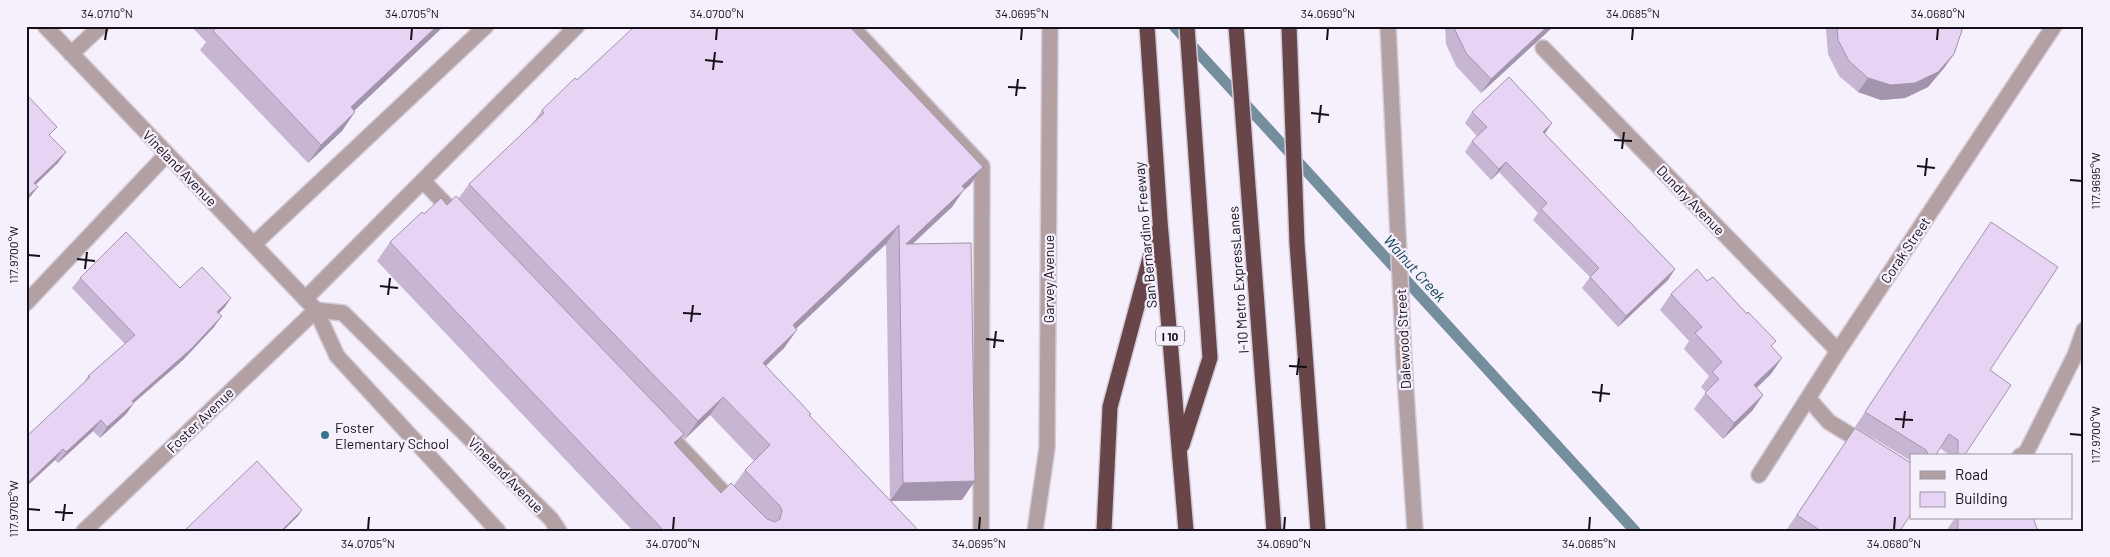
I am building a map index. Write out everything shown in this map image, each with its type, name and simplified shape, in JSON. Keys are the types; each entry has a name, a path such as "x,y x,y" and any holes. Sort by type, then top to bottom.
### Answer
{"highway":[{"name":"San Bernardino Freeway","path":"1147,26 1160,221 1186,531"},
{"path":"1180,452 1210,358 1187,26"},
{"name":"I-10 Metro ExpressLanes","path":"1236,26 1274,531"},
{"path":"1289,26 1297,243 1318,531"},
{"path":"1104,531 1110,407 1160,221"}],"street":[{"name":"Vineland Avenue","path":"44,26 316,310 337,356 498,531"},
{"path":"71,54 101,26"},
{"path":"254,244 486,26"},
{"path":"305,299 577,26"},
{"path":"851,26 982,166 981,531"},
{"name":"Garvey Avenue","path":"1035,531 1047,448 1050,26"},
{"name":"Dalewood Street","path":"1388,26 1404,361 1415,531"},
{"name":"Corak Street","path":"1759,475 1838,351 2054,26"},
{"name":"Dundry Avenue","path":"1543,48 1838,351"},
{"path":"26,303 167,154"},
{"path":"423,181 464,224"},
{"name":"Vineland Avenue","path":"316,310 343,313 551,519 559,531"},
{"name":"Foster Avenue","path":"84,531 316,310"},
{"path":"2024,454 2074,355 2084,330"},
{"path":"1808,398 1829,422 1878,452"},
{"path":"651,417 760,531"}],"building":[{"path":"218,26 437,26 351,107 355,112 321,145 213,31"},
{"path":"635,26 849,26 983,167 962,186 965,189 906,244 971,243 975,481 903,483 899,225 793,325 797,330 763,363 811,414 809,415 919,531 664,531 390,242 422,212 424,214 441,198 447,205 456,196 684,434 674,443 721,493 731,483 767,519 775,522 780,519 782,511 780,506 745,470 770,445 723,397 698,421 469,184 544,113 542,110 575,78 577,80"},
{"path":"1455,26 1548,26 1491,79 1466,53 1455,30"},
{"path":"1837,26 1961,26 1962,30 1954,54 1938,72 1915,83 1891,85 1868,78 1849,61 1838,40"},
{"path":"1509,77 1552,123 1543,132 1675,269 1626,316 1590,277 1599,268 1541,209 1547,203 1506,162 1499,169 1472,141 1487,127 1472,112"},
{"path":"26,94 57,127 49,135 66,152 34,183 38,187 26,197"},
{"path":"1991,222 2058,267 1990,370 2011,385 1965,454 1958,454 1958,440 1949,434 1936,454 1928,454 1926,450 1865,412"},
{"path":"126,232 180,288 202,267 231,298 217,312 222,316 191,349 132,401 134,403 107,427 101,420 66,452 63,449 26,484 26,437 90,377 88,376 135,335 80,278"},
{"path":"1697,269 1707,281 1713,277 1747,314 1748,312 1776,341 1771,346 1782,358 1754,385 1763,395 1734,423 1705,393 1719,379 1712,372 1722,362 1695,333 1702,327 1671,294"},
{"path":"1855,428 1910,462 1910,516 1900,531 1821,531 1797,515"},
{"path":"257,461 302,510 281,531 184,531"},
{"path":"1958,520 2034,520 2038,531 1958,531"}],"waterway":[{"name":"Walnut Creek","path":"1174,26 1635,531"}],"place":[{"name":"Foster Elementary School","path":"325,435"}]}
